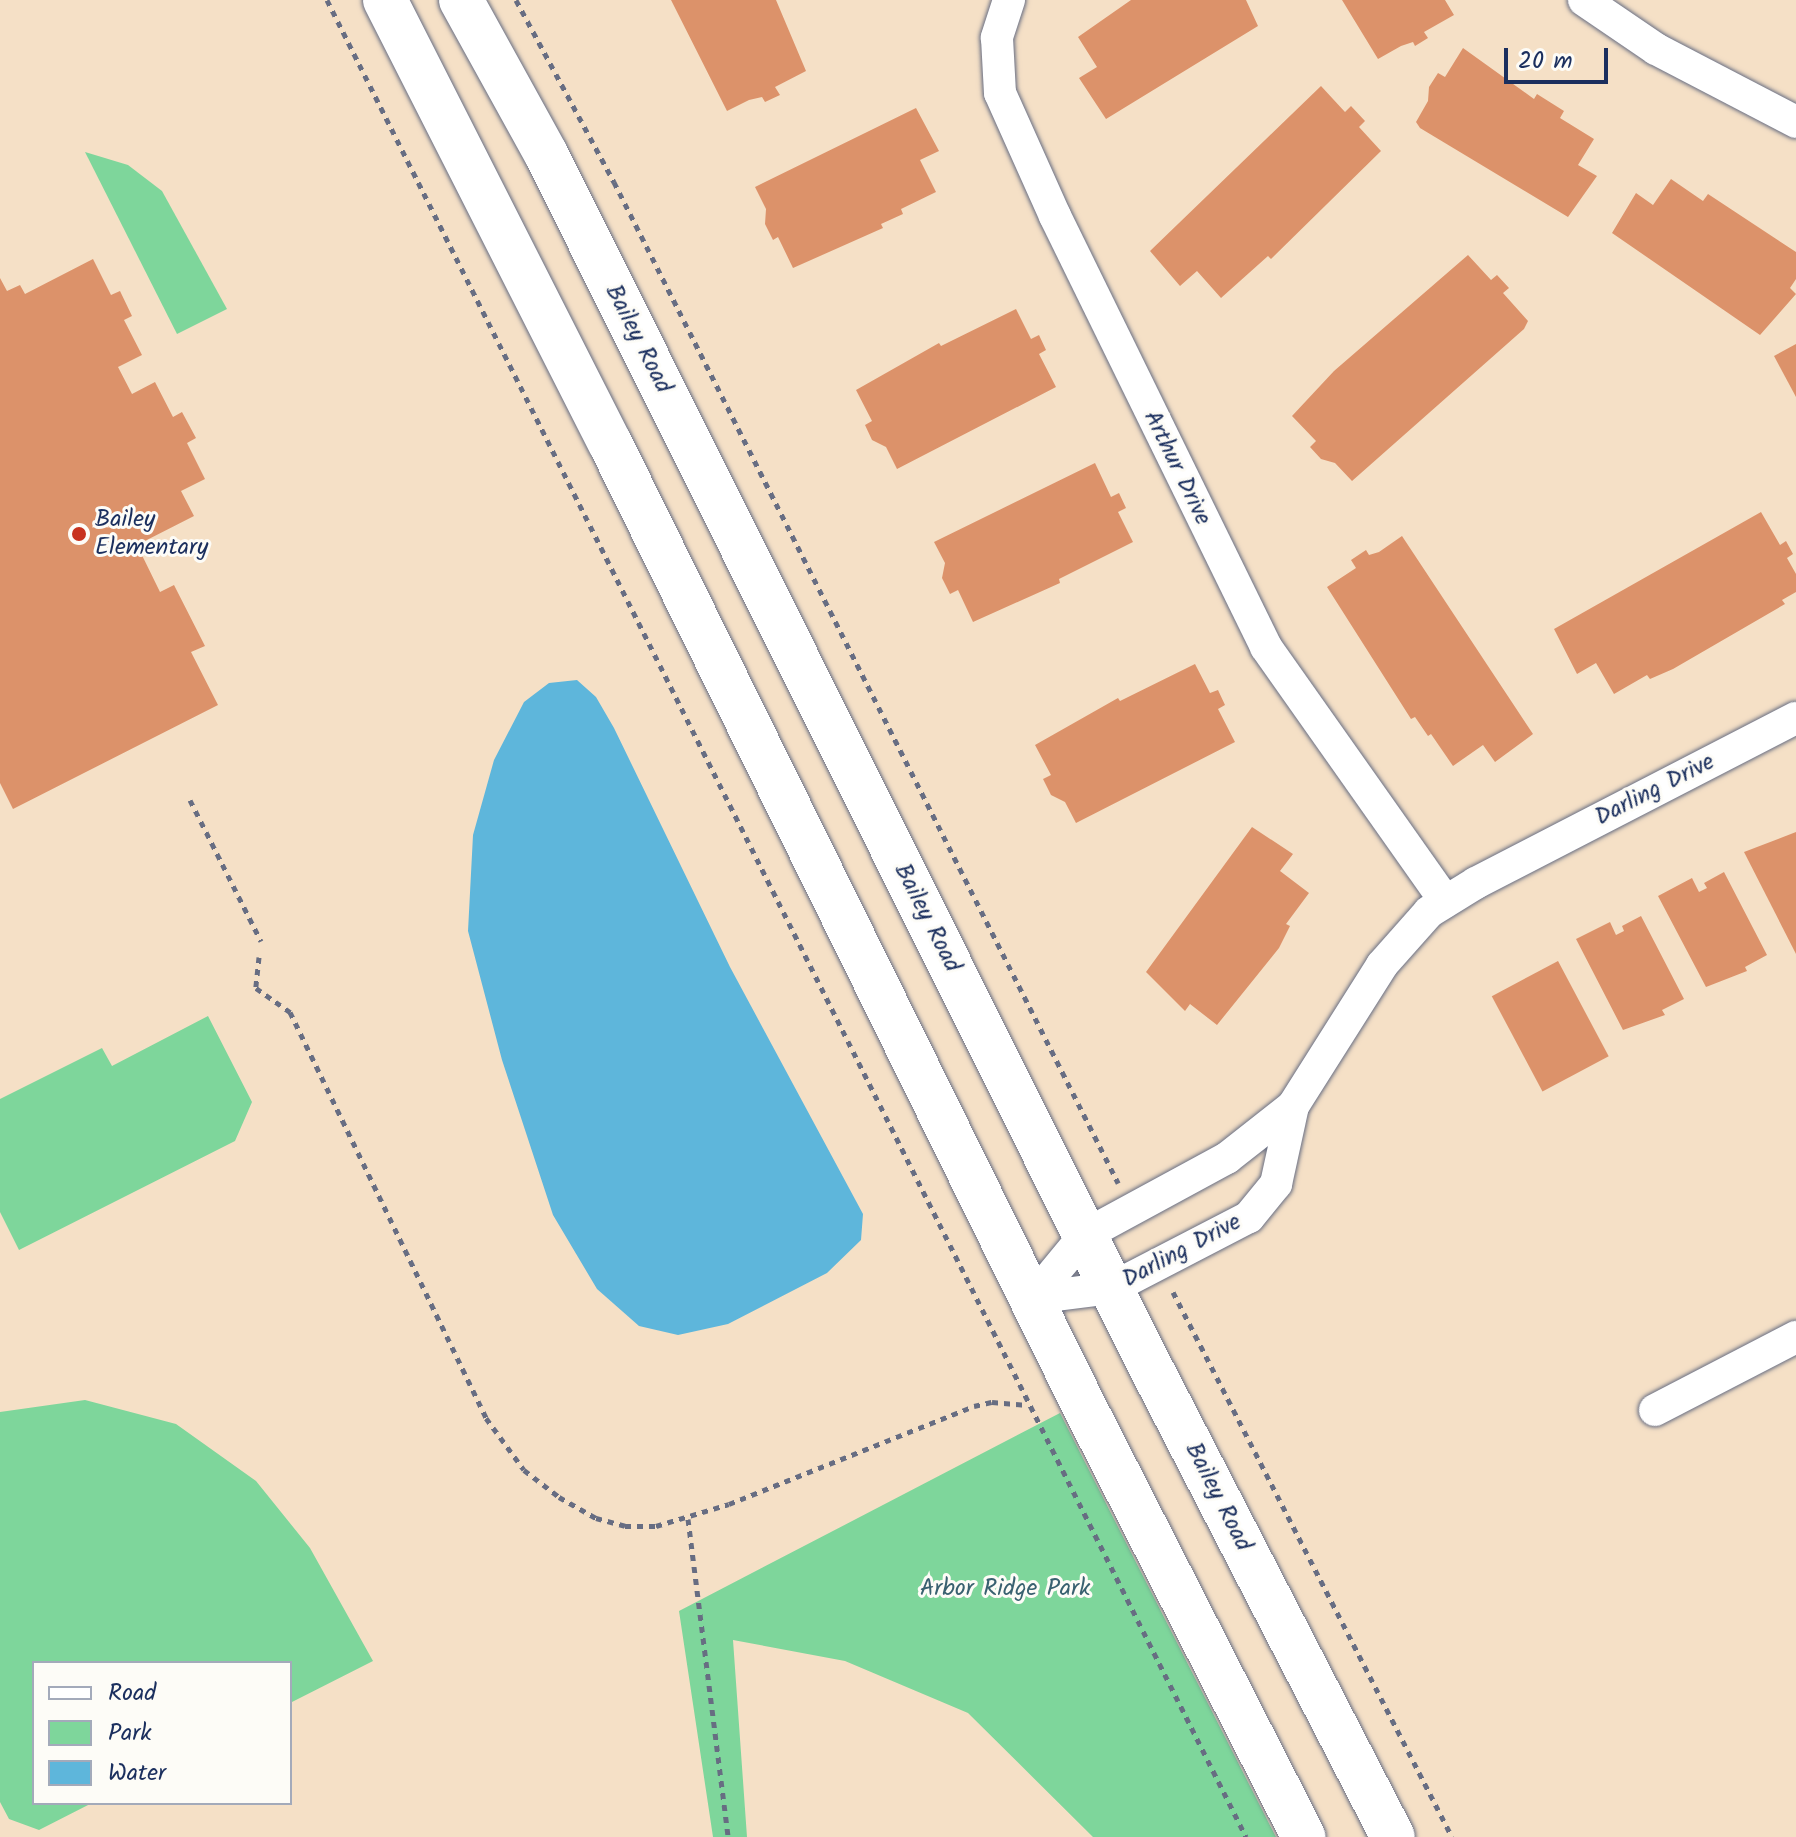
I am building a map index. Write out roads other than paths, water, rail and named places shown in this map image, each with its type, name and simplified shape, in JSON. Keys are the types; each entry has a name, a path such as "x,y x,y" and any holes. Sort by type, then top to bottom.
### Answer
{"main road":[{"path":"385,0 1304,1837"},
{"name":"Bailey Road","path":"461,0 553,168 1085,1235 1393,1837"}],"street":[{"name":"Arthur Drive","path":"1009,0 997,38 1000,93 1062,230 1266,647 1445,901"},
{"path":"1584,0 1656,49 1796,122"},
{"name":"Darling Drive","path":"1033,1298 1085,1235 1227,1158 1293,1106 1382,965 1445,901 1796,718"},
{"name":"Darling Drive","path":"1033,1298 1112,1288 1264,1205 1280,1174 1293,1106"},
{"path":"1655,1410 1796,1337"}],"water":[{"path":"577,680 596,697 614,728 730,967 863,1214 861,1240 827,1273 728,1324 678,1335 639,1326 597,1289 553,1215 502,1060 468,931 473,835 494,760 524,702 549,683"}],"place":[{"name":"Bailey Elementary","path":"79,534"}],"park label":[{"name":"Arbor Ridge Park","path":"1005,1589"}]}
